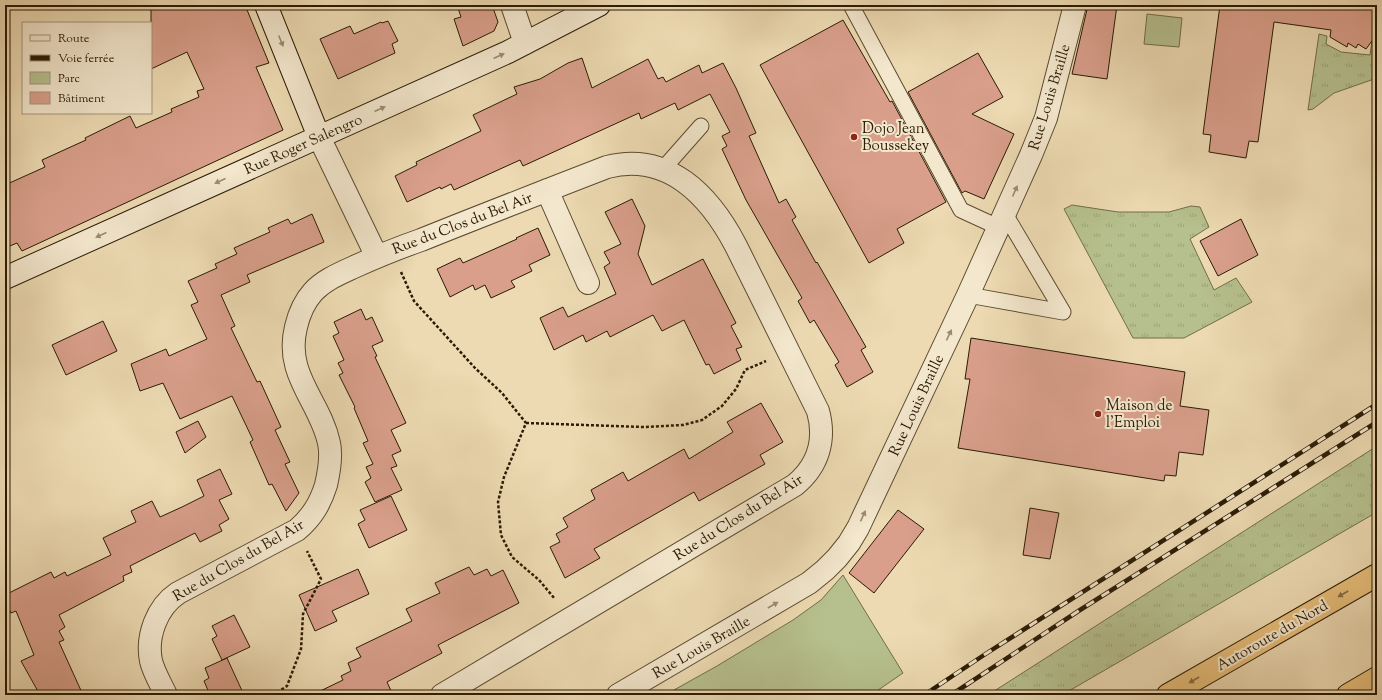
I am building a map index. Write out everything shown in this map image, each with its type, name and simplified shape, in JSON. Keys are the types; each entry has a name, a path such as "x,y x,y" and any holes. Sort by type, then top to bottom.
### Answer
{"highway":[{"name":"Autoroute du Nord","path":"1168,695 1377,575"},
{"path":"1348,695 1377,678"}],"street":[{"name":"Rue du Clos du Bel Air","path":"266,5 319,137 384,254"},
{"path":"512,5 525,43"},
{"name":"Rue Roger Salengro","path":"5,278 525,43 599,5"},
{"name":"Rue Louis Braille","path":"618,695 793,593 825,570 849,543 858,528 1031,156 1046,118 1075,5"},
{"name":"Rue du Clos du Bel Air","path":"166,695 152,663 150,652 152,632 160,611 165,604 178,593 296,530 312,516 321,498 327,479 330,454 327,435 296,367 293,345 297,323 305,302 319,286 330,278 384,254 607,166 619,163 640,163 652,165 681,180 699,194 722,222 818,411 821,420 818,454 810,471 795,485 442,695"},
{"name":"Rue du Clos du Bel Air","path":"548,190 588,283"}],"lane":[{"path":"851,5 961,210 1002,220 1063,312 968,294"},
{"path":"663,170 701,126"}],"path":[{"path":"384,254 414,301 475,368 502,393 526,423 644,426 683,424 702,420 722,406 736,389 745,370 789,352"},
{"path":"526,423 504,477 498,502 501,535 512,556 539,580 571,618"},
{"path":"273,695 287,686 301,649 303,614 321,579 296,530"}],"green space":[{"path":"1147,14 1182,18 1179,47 1144,44"},
{"path":"1319,34 1327,36 1326,44 1341,52 1370,55 1372,41 1377,42 1377,78 1334,93 1313,109 1308,110"},
{"path":"1072,205 1118,212 1169,212 1191,206 1200,207 1209,227 1190,239 1214,290 1236,278 1252,302 1184,338 1133,338 1064,209"},
{"path":"1377,446 1377,512 1062,695 988,695"},
{"path":"843,575 903,673 871,695 665,695 717,666 793,620 821,600"}],"building":[{"path":"245,5 269,63 256,67 283,130 22,251 17,243 5,248 5,185 45,167 42,160 86,140 85,138 130,116 136,128 172,112 171,109 199,97 197,91 204,89 187,52 152,69 151,6"},
{"path":"457,5 492,5 498,22 494,31 463,46 454,19 461,17"},
{"path":"1088,5 1117,5 1107,79 1072,74"},
{"path":"1220,5 1377,5 1377,34 1366,49 1358,44 1356,48 1348,43 1347,47 1330,37 1331,30 1274,22 1258,142 1249,141 1246,158 1209,152 1211,135 1203,134"},
{"name":"Dojo Jean Boussekey","path":"843,20 890,102 892,101 946,202 897,229 904,243 869,263 760,65"},
{"path":"388,21 398,41 392,44 395,53 338,79 320,39 350,26 354,34 381,22"},
{"path":"978,53 1003,97 972,114 1014,134 984,199 965,191 962,193 908,92"},
{"path":"582,58 592,88 648,59 658,79 663,77 666,82 699,65 702,73 723,63 756,133 749,136 779,203 786,199 796,217 792,220 866,347 861,350 873,372 847,387 835,365 839,362 814,320 810,323 798,301 802,298 746,200 722,149 727,146 722,136 730,132 710,94 678,110 675,103 641,119 639,113 523,166 520,160 454,190 451,184 441,189 440,187 407,202 395,176 417,165 416,162 481,131 473,115 517,94 514,87 540,79 568,63"},
{"path":"632,199 645,226 638,254 652,285 703,259 736,323 731,326 742,347 736,349 741,360 714,374 709,364 706,365 684,320 662,331 653,315 610,337 607,331 586,342 583,335 554,350 540,318 563,307 568,317 616,294 604,267 610,263 604,252 621,244 605,212"},
{"path":"312,214 324,242 247,275 250,282 221,295 235,326 231,328 257,382 260,381 281,427 275,430 290,462 285,464 299,493 286,511 272,484 269,485 250,442 253,440 232,396 180,419 163,383 140,391 131,364 166,349 169,356 207,339 191,305 198,302 188,281 217,268 215,264 237,254 234,248 270,232 268,228 288,219 291,224"},
{"path":"1241,219 1258,255 1218,276 1200,241"},
{"path":"538,228 550,255 529,265 532,271 511,281 515,287 491,298 485,285 475,290 473,285 450,297 437,269 460,258 463,263"},
{"path":"361,309 366,320 372,317 383,341 372,346 377,356 375,357 406,423 391,430 401,451 392,455 397,466 391,468 402,490 375,502 365,482 371,478 366,467 373,464 363,443 368,441 354,408 355,407 339,375 343,373 338,363 344,360 333,336 339,333 334,322"},
{"path":"103,321 117,351 66,375 52,345"},
{"path":"971,338 1185,372 1180,406 1209,410 1203,455 1179,452 1176,476 1165,475 1164,481 958,448 970,379 965,379"},
{"path":"761,403 783,442 760,455 765,464 699,501 694,492 594,549 600,558 565,578 550,547 560,542 556,534 568,527 563,518 595,499 591,490 623,472 628,481 684,449 689,459 733,432 727,422"},
{"path":"198,421 206,437 185,453 176,432"},
{"path":"220,469 232,494 219,500 229,519 219,525 222,531 200,542 195,533 130,566 132,572 123,576 124,581 59,615 65,627 59,631 64,640 59,642 83,695 40,695 21,661 34,655 16,611 11,613 5,600 5,595 51,572 54,578 65,572 67,576 111,555 103,538 136,522 131,511 152,501 160,517 182,507 204,496 197,480"},
{"path":"391,496 407,530 369,548 358,524 365,520 360,510"},
{"path":"1030,508 1059,513 1050,559 1023,555"},
{"path":"898,510 924,529 874,593 849,573"},
{"path":"469,567 474,575 487,569 491,576 503,570 519,603 438,645 442,653 387,682 393,695 312,695 343,680 341,676 351,671 348,663 361,657 356,648 412,621 406,609 440,593 435,583"},
{"path":"358,569 369,594 332,611 337,621 315,631 299,595"},
{"path":"234,615 250,647 222,660 212,639 217,636 212,626"},
{"path":"227,658 244,695 210,695 204,681 209,678 205,668"}],"railway":[{"path":"924,695 987,653 1377,404"},
{"path":"951,695 1080,610 1377,422"}],"place":[{"name":"Dojo Jean Boussekey","path":"854,137"},
{"name":"Maison de l'Emploi","path":"1098,414"}]}
